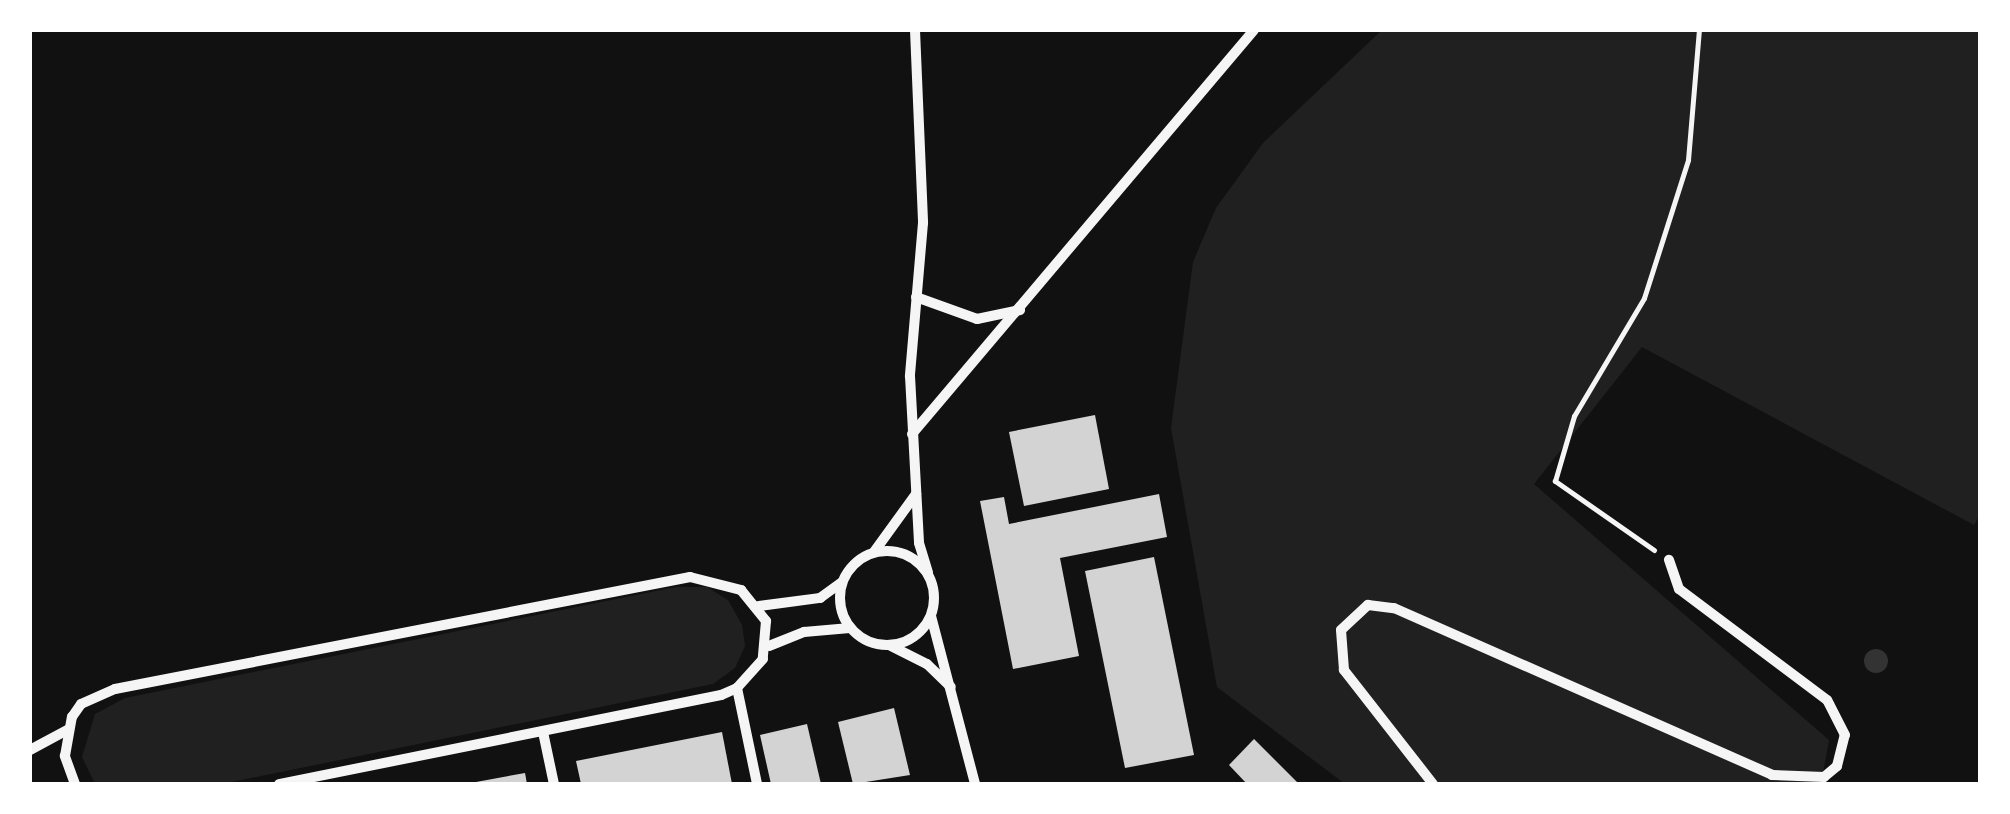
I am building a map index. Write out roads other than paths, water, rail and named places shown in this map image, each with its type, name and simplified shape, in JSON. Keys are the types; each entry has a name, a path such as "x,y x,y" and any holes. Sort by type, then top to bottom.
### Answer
{"street":[{"path":"915,30 923,223 916,297 912,434 932,616 955,691 975,784"},
{"path":"912,434 1021,310 1254,30"},
{"path":"916,297 978,319 1021,310"},
{"path":"758,606 820,598 842,582 852,566 874,552 917,493"},
{"path":"874,552 904,553 928,573"},
{"path":"1433,784 1344,670 1341,630 1368,605 1394,608 1772,776 1824,777 1837,766 1845,735 1827,700 1679,589 1669,560"},
{"path":"75,784 66,756 67,730 81,704 114,689 690,577 730,584 758,606 769,646"},
{"path":"842,582 842,614 850,628"},
{"path":"889,645 910,640 932,616"},
{"path":"279,784 543,732 737,688 769,646 804,632 850,628 927,664 955,691"},
{"path":"737,688 757,784"},
{"path":"30,750 67,730"},
{"path":"543,732 554,784"},
{"path":"345,770 348,784"}]}
